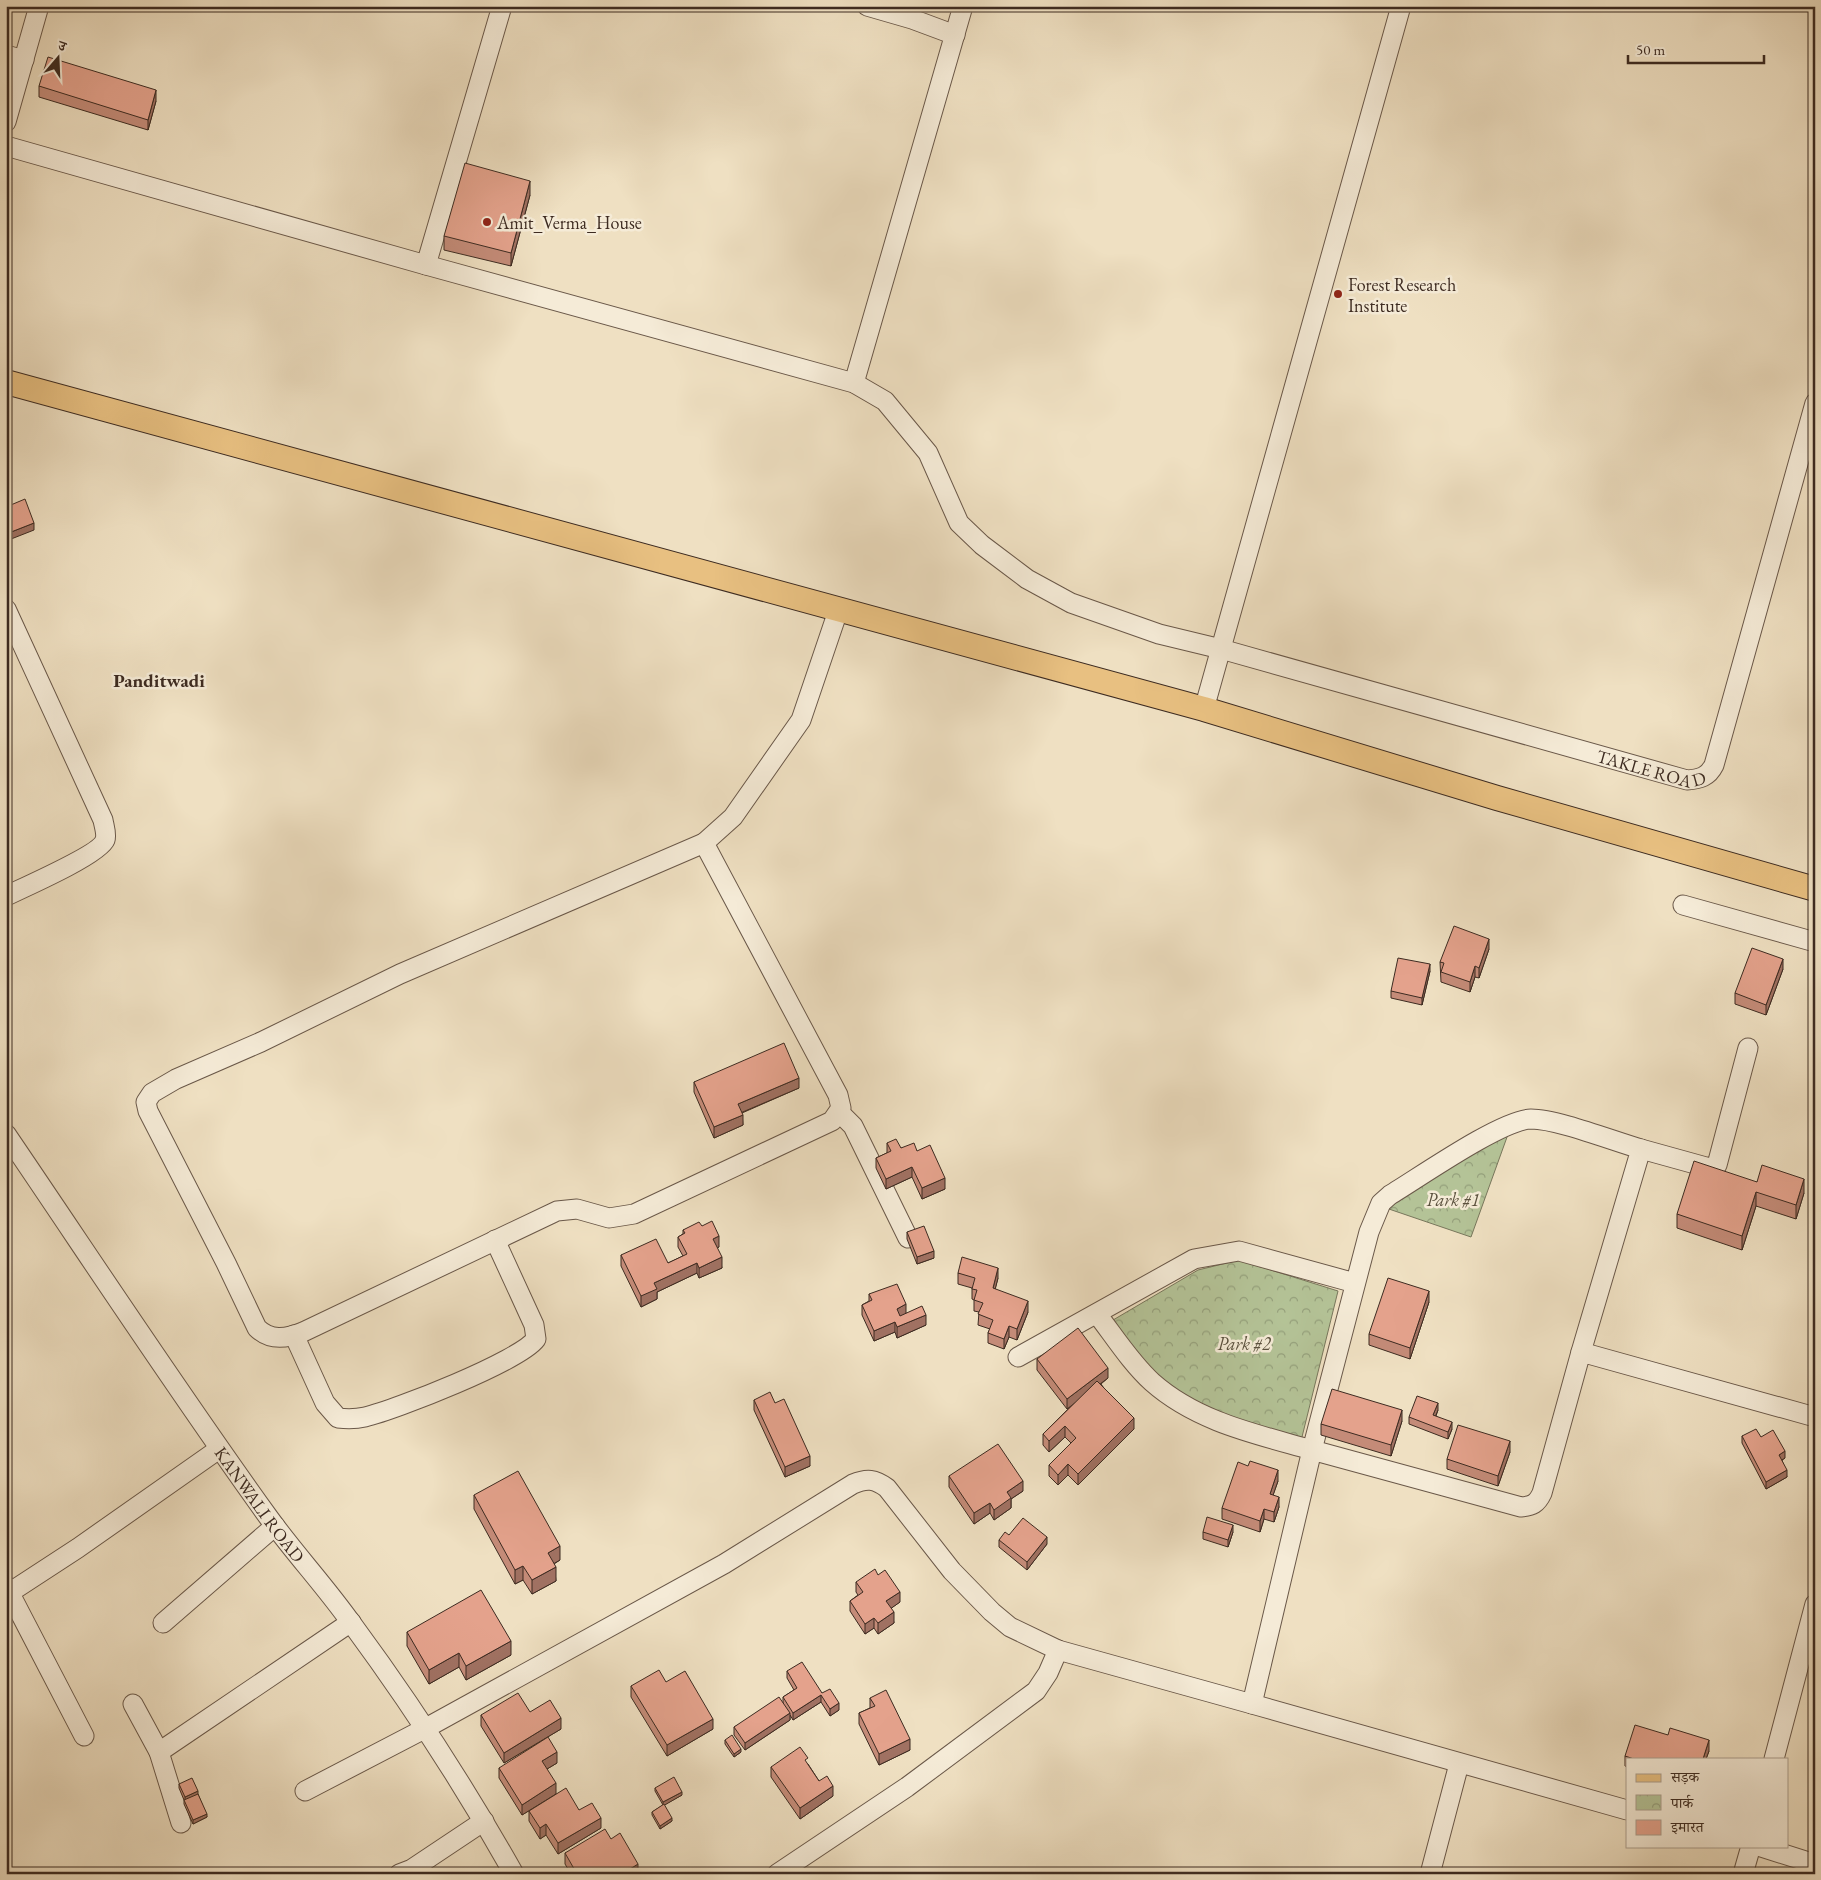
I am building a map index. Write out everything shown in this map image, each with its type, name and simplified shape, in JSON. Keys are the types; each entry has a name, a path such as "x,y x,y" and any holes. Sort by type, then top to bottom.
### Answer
{"main road":[{"path":"6,382 840,608 1204,709 1497,798 1815,889"}],"street":[{"path":"6,122 15,58 39,6"},
{"path":"426,265 502,6"},
{"path":"867,6 912,19 955,35"},
{"path":"854,383 963,6"},
{"path":"1204,709 1401,6"},
{"path":"6,146 426,265 854,383 885,401 928,453 959,523 982,546 1027,579 1071,603 1159,634 1220,649"},
{"name":"TAKLE ROAD","path":"1220,649 1688,780 1698,780 1709,774 1714,765 1815,403"},
{"path":"704,843 838,1095 841,1102 839,1112 832,1121 634,1214 610,1218 578,1209 557,1211 294,1335 276,1338 264,1335 257,1328 226,1262 148,1111 146,1102 152,1093 176,1078 261,1042 400,974 704,843 733,817 801,720 840,608"},
{"path":"6,896 68,866 99,847 105,840 103,820 8,616"},
{"path":"1683,905 1815,942"},
{"path":"1252,1704 1312,1450 1355,1283 1375,1215 1381,1204 1390,1194 1496,1131 1515,1122 1530,1119 1548,1121 1706,1168 1712,1168 1717,1165 1748,1048"},
{"path":"839,1112 853,1126 908,1238"},
{"name":"KANWALI ROAD","path":"6,1134 219,1449 275,1526 351,1622 426,1728 484,1821 514,1874"},
{"path":"1097,1314 1151,1381 1184,1406 1242,1430 1521,1507 1530,1506 1538,1501 1542,1493 1581,1352 1641,1149"},
{"path":"294,1335 325,1403 338,1418 367,1417 438,1392 513,1356 532,1345 536,1339 534,1325 495,1240"},
{"path":"1018,1357 1194,1259 1240,1251 1355,1283"},
{"path":"1581,1352 1815,1416"},
{"path":"84,1736 8,1591 219,1449"},
{"path":"305,1791 426,1728 724,1564 852,1484 865,1479 877,1481 887,1488 952,1571 992,1612 1010,1627 1058,1650 1626,1810"},
{"path":"163,1623 275,1526"},
{"path":"1774,1758 1815,1604"},
{"path":"159,1752 351,1622"},
{"path":"777,1874 907,1787 1036,1691 1048,1673 1058,1650"},
{"path":"133,1704 159,1752 181,1823"},
{"path":"1430,1874 1459,1764"},
{"path":"399,1874 412,1869 484,1821"},
{"path":"1743,1874 1751,1848"},
{"path":"1764,1848 1815,1864"}],"green space":[{"name":"Park #1","path":"1511,1126 1471,1237 1383,1207"},
{"name":"Park #2","path":"1239,1260 1338,1291 1301,1441 1216,1419 1142,1367 1108,1323 1198,1270"}],"building":[{"path":"48,57 156,90 148,120 39,86"},
{"name":"Amit_Verma_House","path":"465,163 530,181 511,253 444,236"},
{"path":"25,499 34,523 6,534 6,507"},
{"path":"1454,926 1489,939 1479,968 1475,966 1470,982 1441,972 1444,963 1440,962"},
{"path":"1752,948 1783,959 1766,1005 1735,993"},
{"path":"1398,958 1430,964 1422,998 1391,991"},
{"path":"784,1043 799,1078 738,1104 743,1115 714,1127 694,1082"},
{"path":"896,1139 901,1148 914,1143 917,1151 930,1145 945,1178 922,1188 912,1167 886,1179 876,1158 891,1151 887,1143"},
{"path":"1694,1161 1757,1182 1762,1165 1804,1179 1796,1205 1756,1192 1742,1236 1677,1214"},
{"path":"712,1221 719,1236 713,1239 722,1257 699,1268 697,1263 654,1283 657,1289 641,1296 621,1255 656,1239 668,1263 687,1254 678,1237 685,1233 683,1230 699,1222 702,1226"},
{"path":"924,1226 934,1251 917,1257 907,1232"},
{"path":"962,1257 998,1268 993,1288 1028,1301 1017,1329 1009,1326 1004,1339 988,1333 993,1320 978,1314 983,1303 974,1300 977,1290 972,1289 975,1278 958,1273"},
{"path":"1388,1278 1429,1291 1410,1348 1369,1334"},
{"path":"897,1284 906,1304 897,1309 900,1316 922,1306 926,1315 897,1327 895,1322 874,1331 862,1305 872,1300 869,1294"},
{"path":"1078,1328 1108,1368 1067,1399 1037,1359"},
{"path":"1097,1381 1134,1418 1078,1474 1068,1464 1058,1475 1049,1465 1076,1438 1065,1426 1049,1441 1043,1434"},
{"path":"1332,1389 1402,1410 1391,1445 1321,1424"},
{"path":"770,1392 775,1403 784,1399 810,1456 785,1467 754,1400"},
{"path":"1417,1396 1438,1403 1433,1415 1452,1422 1448,1432 1409,1417"},
{"path":"1458,1425 1510,1441 1498,1476 1447,1459"},
{"path":"1756,1429 1761,1437 1773,1430 1785,1451 1779,1455 1787,1470 1766,1482 1742,1436"},
{"path":"998,1444 1023,1481 1007,1492 1011,1498 994,1510 990,1503 974,1513 949,1476"},
{"path":"1250,1461 1278,1470 1270,1494 1279,1497 1274,1512 1264,1509 1260,1521 1222,1508 1238,1462 1248,1466"},
{"path":"518,1471 560,1546 548,1553 556,1567 532,1580 523,1566 515,1570 474,1495"},
{"path":"1207,1517 1233,1525 1228,1540 1203,1532"},
{"path":"1023,1518 1047,1537 1027,1562 999,1540 1005,1532 1009,1535"},
{"path":"875,1569 878,1575 885,1570 900,1592 886,1601 894,1612 878,1623 874,1618 865,1624 850,1601 863,1592 856,1582"},
{"path":"481,1590 511,1641 466,1666 459,1653 429,1670 407,1632"},
{"path":"802,1662 822,1693 830,1689 839,1703 830,1709 821,1695 793,1713 783,1697 797,1688 787,1671"},
{"path":"659,1670 666,1682 685,1671 713,1719 667,1745 631,1686"},
{"path":"886,1690 910,1739 879,1754 859,1713 875,1706 870,1698"},
{"path":"518,1693 530,1712 550,1700 561,1718 504,1753 481,1715"},
{"path":"779,1697 790,1713 745,1743 734,1727"},
{"path":"1635,1725 1668,1735 1670,1728 1709,1740 1703,1758 1631,1758 1625,1756"},
{"path":"732,1735 741,1749 734,1754 725,1740"},
{"path":"548,1737 557,1752 542,1761 556,1783 522,1805 499,1768"},
{"path":"800,1747 808,1758 805,1760 819,1781 827,1776 833,1786 800,1808 771,1767"},
{"path":"674,1777 682,1792 663,1802 655,1788"},
{"path":"192,1778 198,1791 185,1797 179,1784"},
{"path":"566,1788 579,1810 592,1803 601,1818 558,1843 546,1824 540,1828 529,1811"},
{"path":"198,1794 207,1814 193,1820 184,1800"},
{"path":"664,1804 672,1818 660,1826 652,1812"},
{"path":"605,1829 611,1839 620,1833 638,1864 622,1874 577,1874 565,1853"}],"place":[{"name":"Amit_Verma_House","path":"487,222"},
{"name":"Forest Research Institute","path":"1338,294"}],"district":[{"name":"Panditwadi","path":"159,680"}]}
